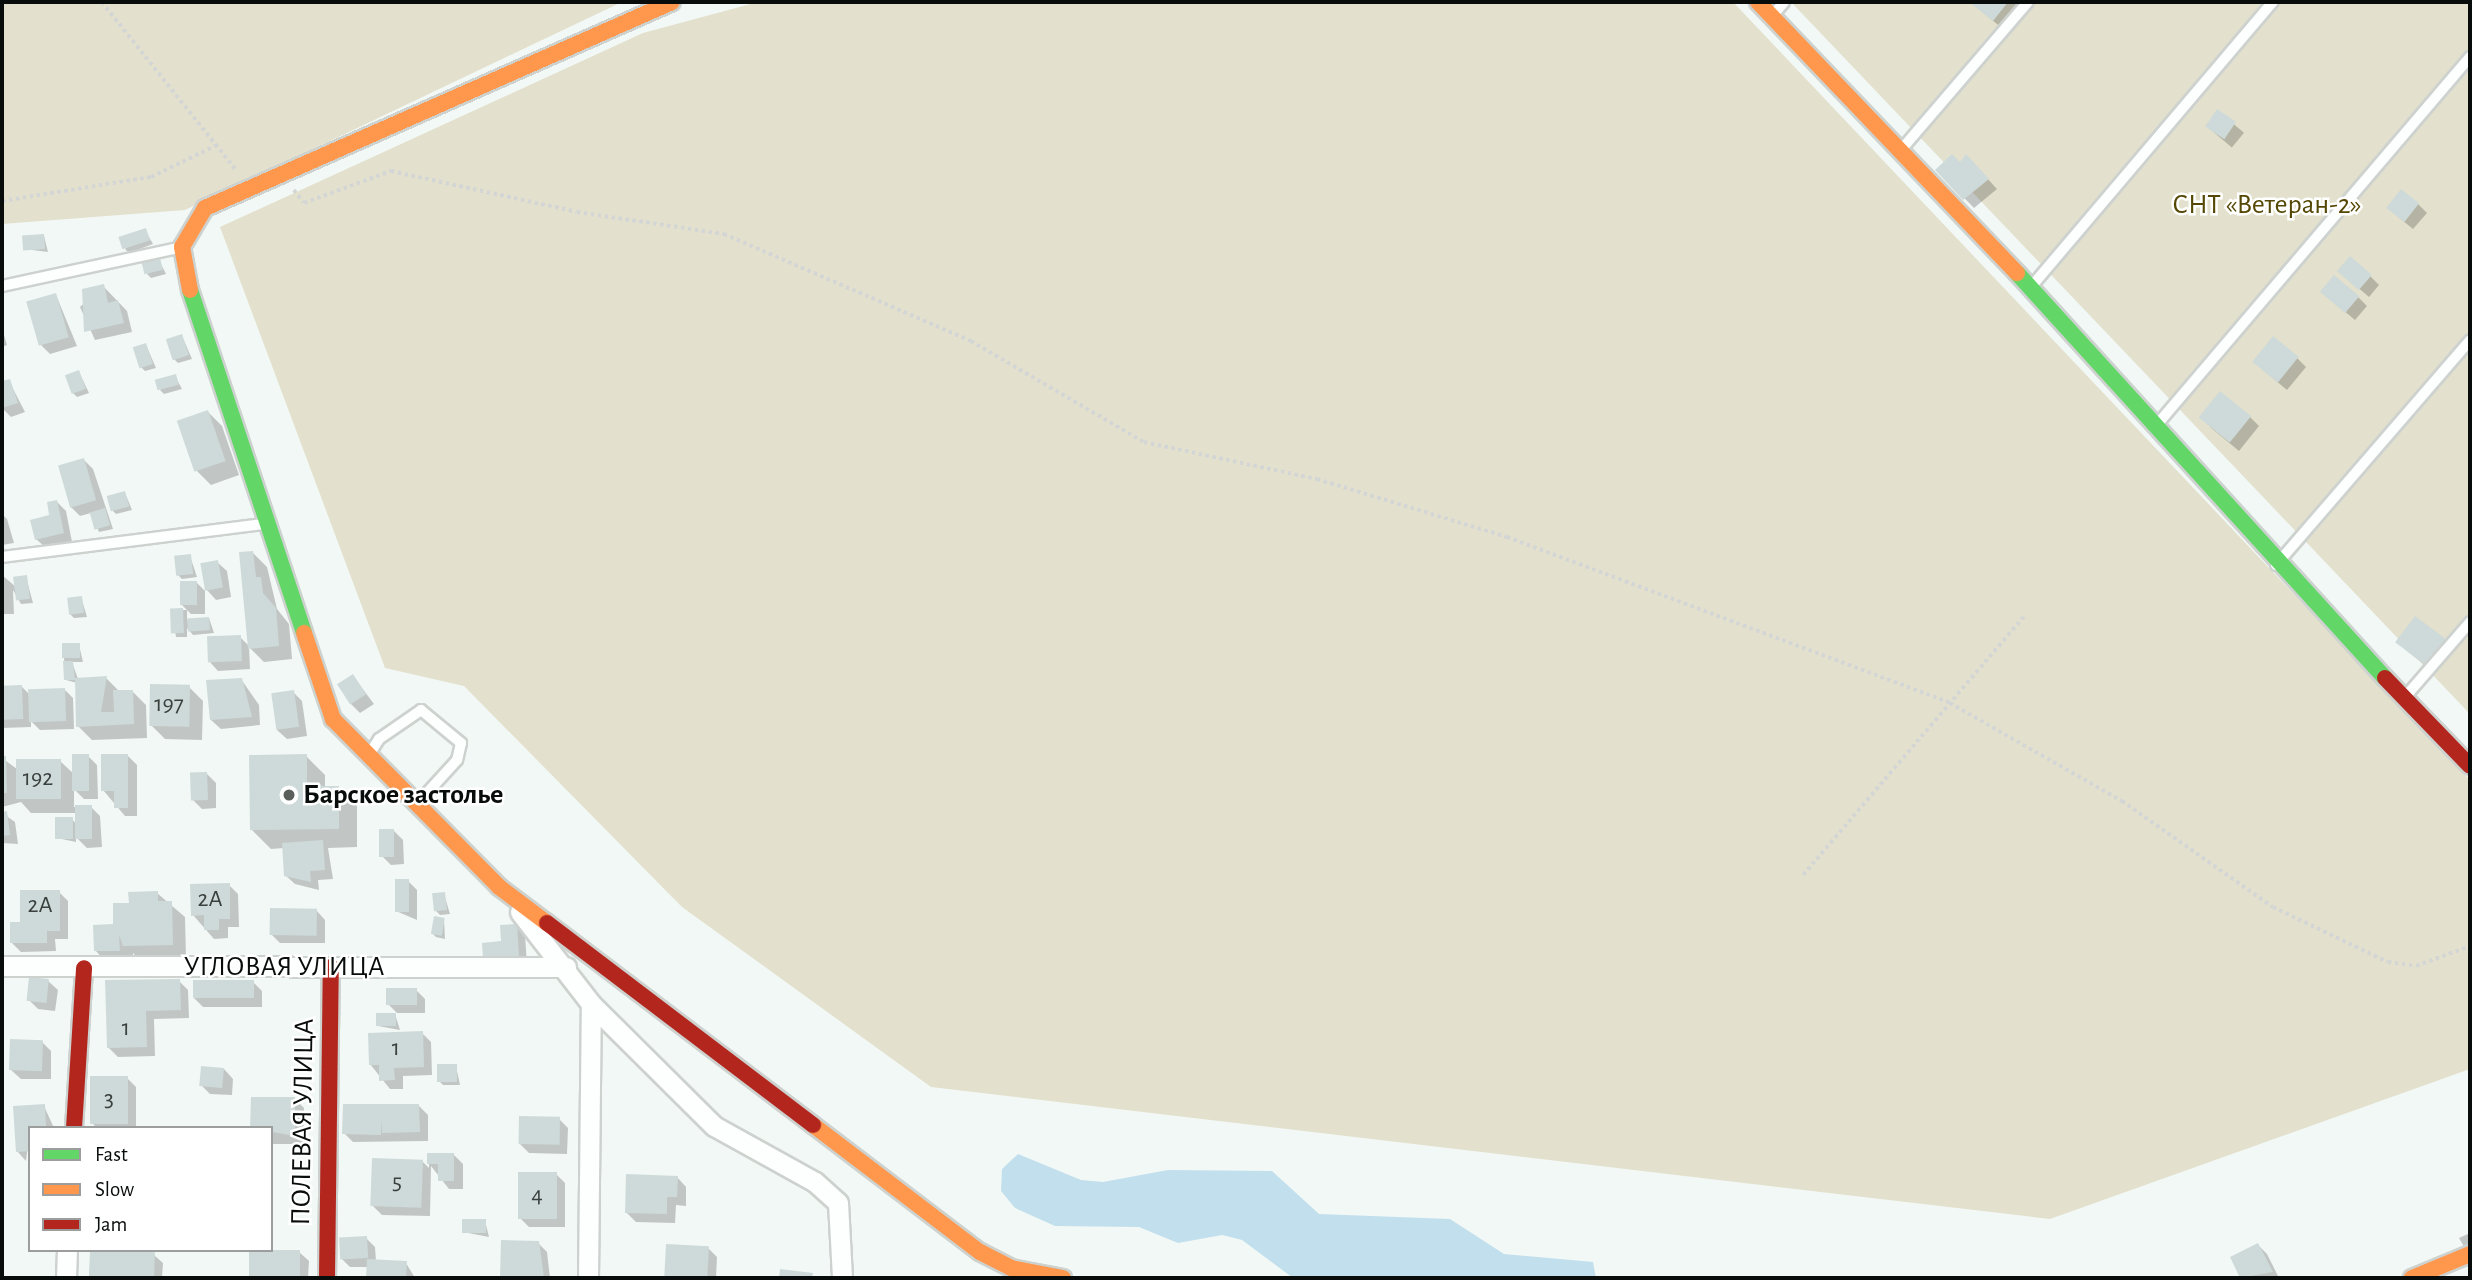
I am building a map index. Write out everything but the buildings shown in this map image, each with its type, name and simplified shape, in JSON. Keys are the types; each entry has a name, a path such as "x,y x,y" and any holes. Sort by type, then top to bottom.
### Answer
{"street":[{"path":"672,2 205,208 182,247 182,267 322,698 368,756 499,887 566,967 592,1004 714,1126 815,1182 838,1203 842,1278"},
{"path":"1758,2 2031,287 2276,565 2470,766"},
{"path":"499,887 996,1270 1063,1278"},
{"name":"УГЛОВАЯ УЛИЦА","path":"2,965 84,968 566,967"},
{"name":"ПОЛЕВАЯ УЛИЦА","path":"327,1278 331,967"},
{"path":"74,1126 84,968"},
{"path":"588,1278 592,1004"},
{"path":"66,1278 67,1252"},
{"path":"2412,1278 2470,1254"}],"lane":[{"path":"1771,16 1784,2"},
{"path":"1901,150 2028,2"},
{"path":"2031,287 2273,2"},
{"path":"2154,428 2470,57"},
{"path":"2,286 182,247"},
{"path":"2276,565 2470,340"},
{"path":"2,556 264,524"},
{"path":"2403,699 2470,622"},
{"path":"368,756 379,739 421,710 461,743 457,760 417,804"}],"path":[{"path":"102,2 251,188"},
{"path":"2,201 151,177 216,145"},
{"path":"282,175 303,203 391,171 577,212 724,234 971,341 1144,442 1317,479 1507,537 1950,703 2122,801 2273,907 2388,962 2416,966 2470,946"},
{"path":"1803,875 2025,615"}],"green space":[{"path":"2,2 622,2 185,210 2,224"},
{"path":"758,2 1733,2 2470,780 2470,1069 2050,1219 931,1087 682,907 464,686 385,668 220,227 643,33"},
{"name":"СНТ «Ветеран-2»","path":"1791,2 2470,2 2470,714"}],"water":[{"path":"1018,1154 1081,1180 1103,1182 1168,1170 1272,1171 1319,1214 1450,1219 1504,1254 1593,1262 1596,1278 1293,1278 1242,1240 1222,1235 1178,1243 1139,1227 1055,1226 1015,1208 1001,1191 1002,1169"}],"traffic: fast":[{"path":"2017,273 2385,678"},
{"path":"190,290 304,633"}],"traffic: slow":[{"path":"190,290 182,247 205,208 672,2"},
{"path":"1758,2 2017,273"},
{"path":"304,633 333,719 499,887 547,923"},
{"path":"813,1125 980,1252 1011,1268 1063,1278"},
{"path":"2412,1278 2470,1254"}],"traffic: jam":[{"path":"2385,678 2470,766"},
{"path":"547,923 813,1125"},
{"path":"327,1278 331,967"},
{"path":"74,1126 84,968"}],"place":[{"name":"Барское застолье","path":"289,795"}]}
